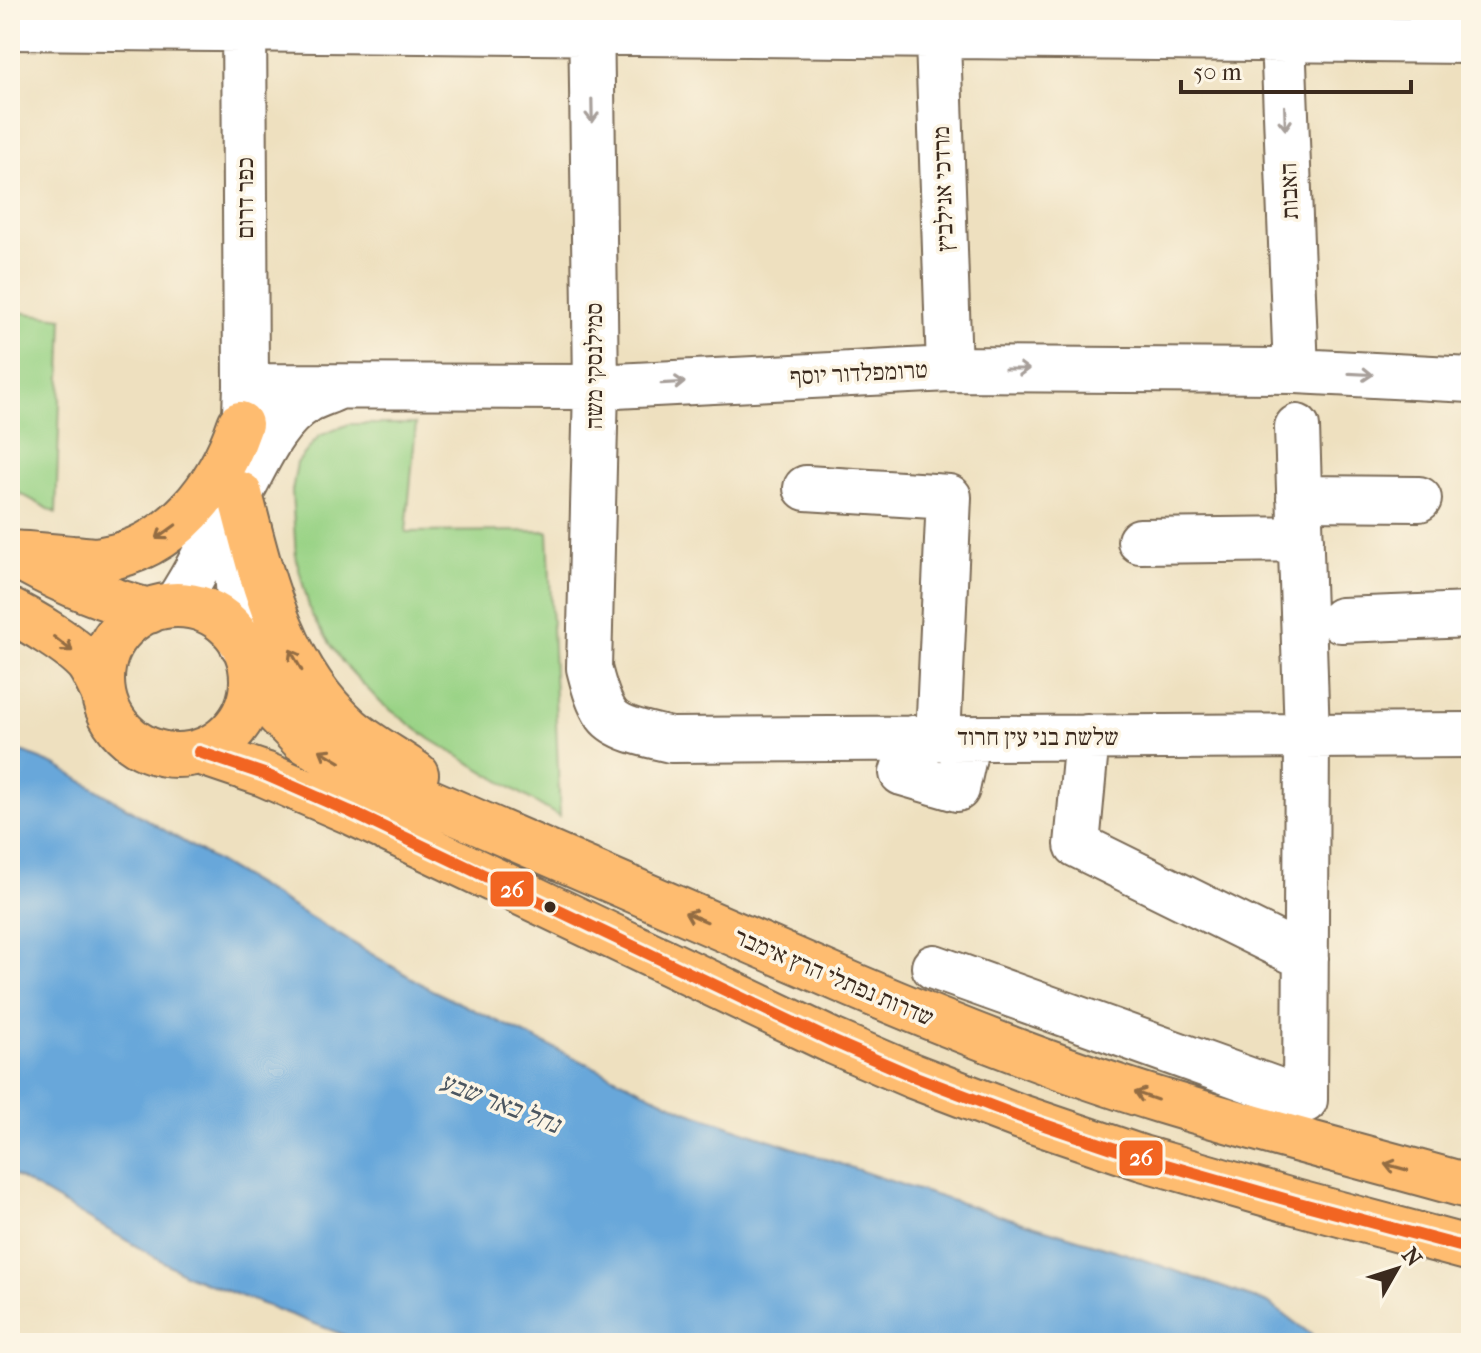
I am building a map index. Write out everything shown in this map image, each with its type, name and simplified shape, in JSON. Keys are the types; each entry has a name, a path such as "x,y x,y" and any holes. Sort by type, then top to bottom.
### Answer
{"main road":[{"path":"10,553 99,560 130,553 161,537 205,495 220,471 232,447 243,405"},
{"path":"240,494 270,600 287,643 314,691 351,730 504,834"},
{"path":"10,553 94,594 162,608 195,608 214,615 230,628 247,656 252,690 246,710 235,729 219,743 199,752 174,756 149,750 127,736 111,716 103,692 87,663 59,640 10,611"},
{"path":"103,692 103,667 112,643 127,624 162,608"},
{"name":"שדרות נפתלי הרץ אימבר","path":"247,656 278,714 302,739 343,764 504,834 923,1015 1038,1059 1159,1100 1471,1187"},
{"path":"199,752 264,774 351,812 832,1041 913,1076 1142,1158 1471,1249"}],"street":[{"path":"10,27 244,20 1282,25 1471,41"},
{"name":"כפר דרום","path":"244,20 243,405 236,555 247,656"},
{"name":"סמילנסקי משה","path":"591,22 596,387 589,668 597,697 608,718"},
{"name":"מרדכי אנילביץ","path":"938,23 949,369"},
{"name":"האבות","path":"1282,25 1296,371"},
{"name":"טרומפלדור יוסף","path":"243,405 340,386 596,387 949,369 1296,371 1471,380"},
{"path":"240,494 269,441 287,418 307,401 340,386"},
{"name":"כפר דרום","path":"162,608 201,562 225,502 243,405"},
{"path":"934,967 1305,1100 1307,736 1297,427"},
{"path":"806,488 949,497 940,738"},
{"path":"1140,541 1419,499"},
{"path":"1341,620 1471,615"},
{"name":"שלשת בני עין חרוד","path":"608,718 638,733 671,740 1471,735"},
{"path":"1087,737 1077,845 1306,958"}],"green space":[{"path":"10,311 63,318 56,513 10,488"},
{"path":"349,424 416,424 406,532 548,531 560,817 430,739 381,703 342,662 311,614 296,558 292,491 297,463 319,436"}],"water":[{"name":"נחל באר שבע","path":"10,747 57,766 432,990 686,1111 911,1188 1127,1254 1268,1303 1323,1343 365,1343 188,1276 10,1173"}],"transit line":[{"name":"26","path":"199,752 264,774 351,812 832,1041 913,1076 1142,1158 1471,1249"}]}
